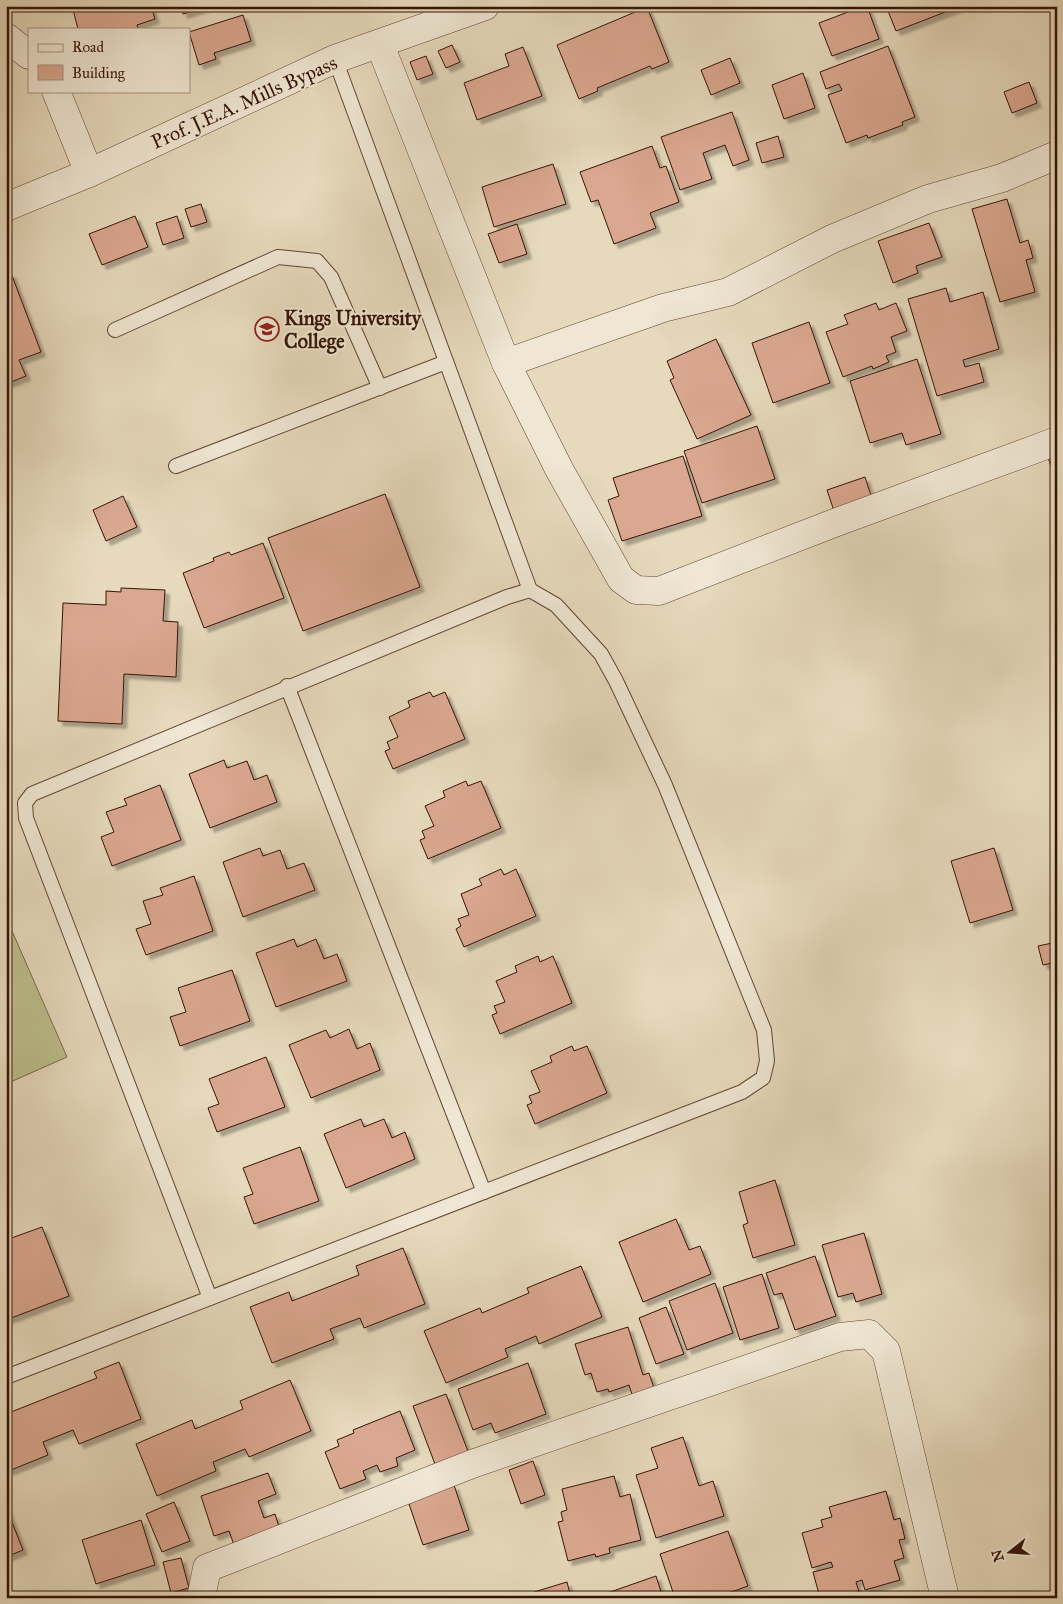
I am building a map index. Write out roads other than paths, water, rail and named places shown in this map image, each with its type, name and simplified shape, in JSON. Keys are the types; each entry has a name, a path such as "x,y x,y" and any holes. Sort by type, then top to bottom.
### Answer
{"street":[{"name":"Prof. J.E.A. Mills Bypass","path":"6,207 89,173 335,59 380,45 484,6"},
{"path":"6,37 28,54"},
{"path":"380,45 506,363 559,469 621,579 636,590 660,592 837,522 1057,441"},
{"path":"56,92 89,173"},
{"path":"506,363 663,308 728,292 832,239 928,199 1002,178 1057,156"},
{"path":"201,1598 207,1568 242,1554 472,1464 840,1338 869,1334 886,1351 945,1598"}],"lane":[{"path":"6,1377 742,1092 763,1078 767,1061 764,1030 665,785 616,681 600,654 556,605 530,590 335,59"},
{"path":"115,330 278,257 317,260 331,277 380,388"},
{"path":"176,466 446,362"},
{"path":"210,1298 26,818 25,803 32,794 287,686 507,597 530,590"},
{"path":"287,686 484,1192"}],"place":[{"name":"Kings University College","path":"267,329"}]}
